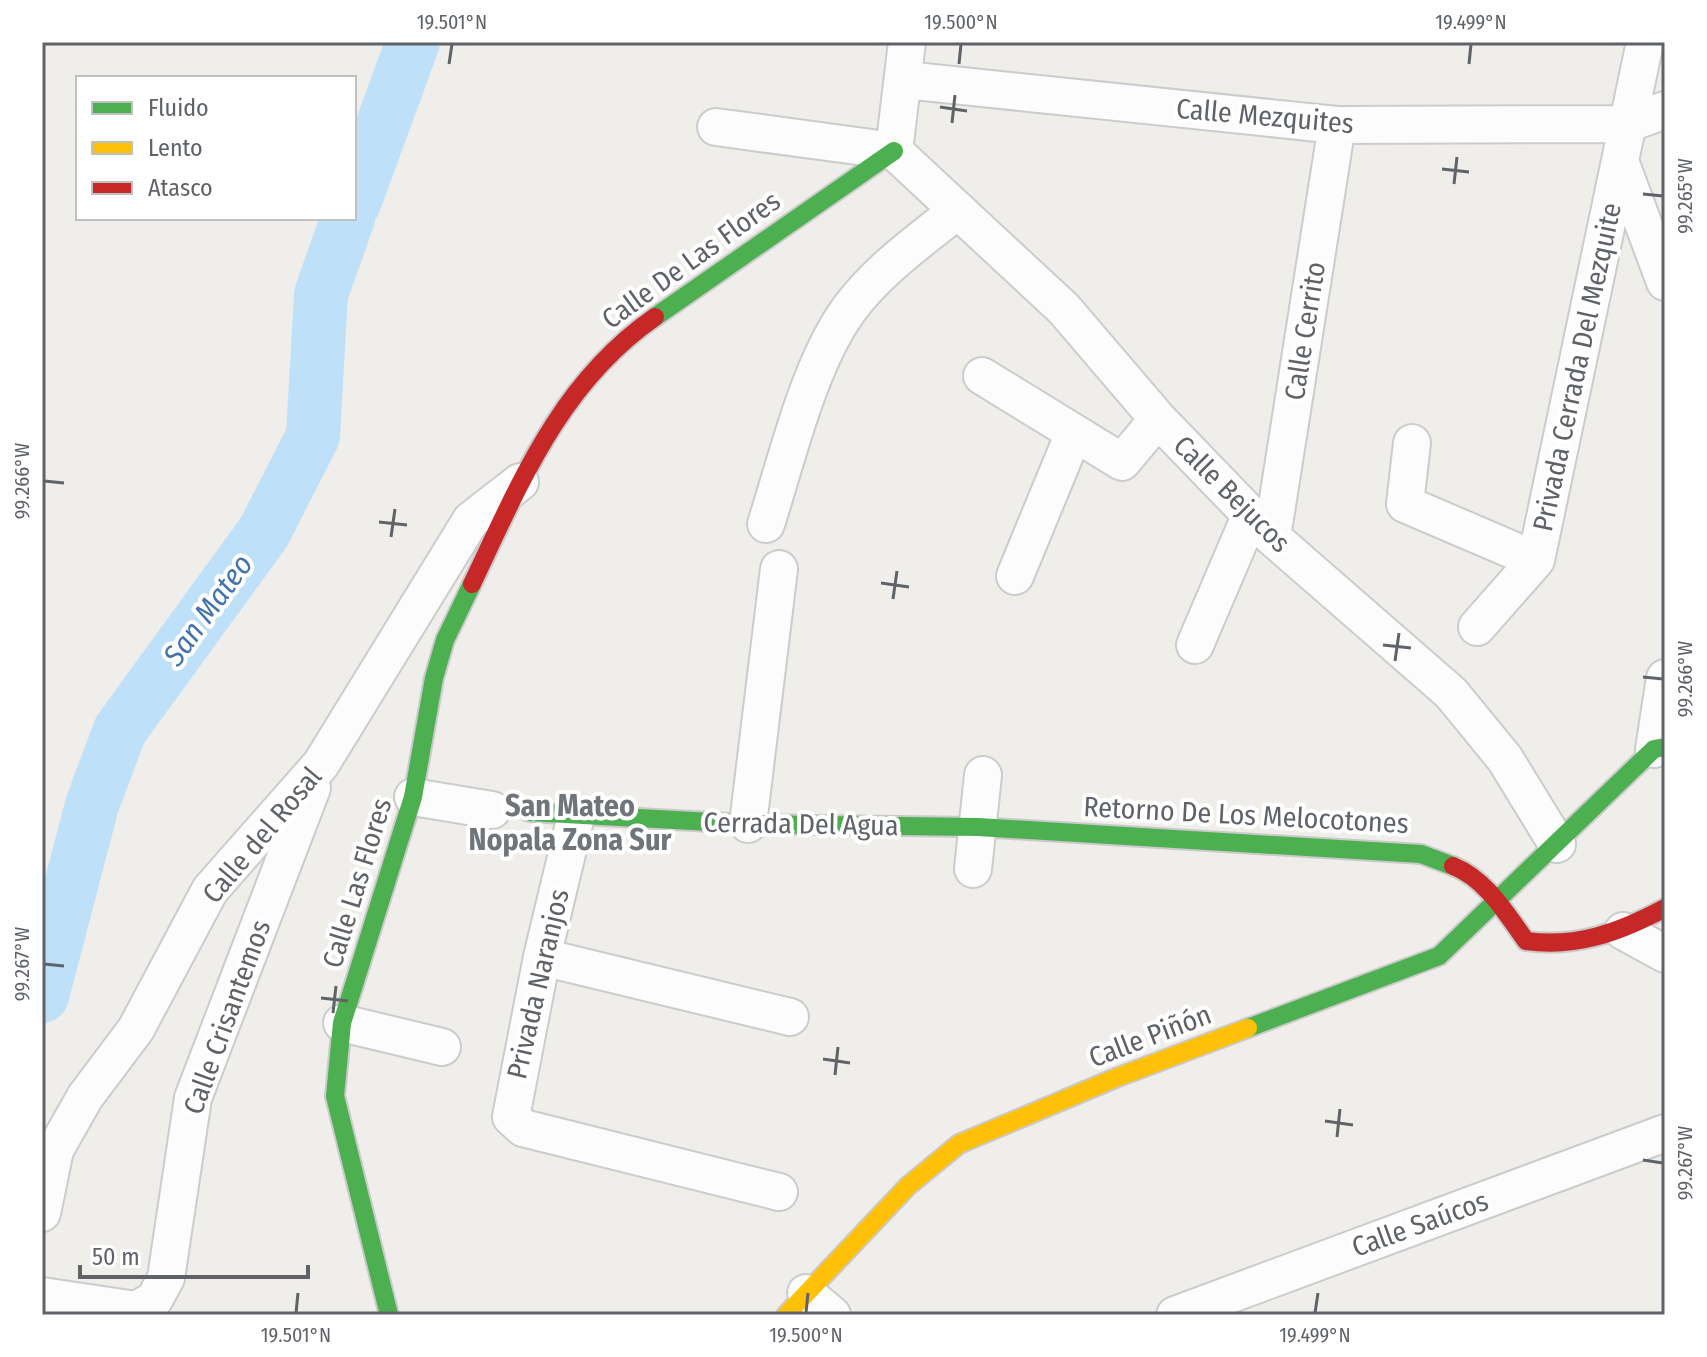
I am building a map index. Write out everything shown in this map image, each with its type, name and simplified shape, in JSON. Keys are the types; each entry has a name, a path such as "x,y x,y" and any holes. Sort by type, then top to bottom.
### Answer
{"street":[{"path":"716,127 894,151 905,80 907,42"},
{"name":"Privada Cerrada Del Mezquite","path":"1412,443 1405,504 1536,560 1645,42"},
{"name":"Calle Mezquites","path":"905,80 1337,125 1627,124"},
{"path":"1627,124 1665,110"},
{"name":"Calle Cerrito","path":"1195,645 1262,525 1337,125"},
{"name":"Calle Bejucos","path":"894,151 1064,309 1158,419 1262,525 1451,693 1505,759 1557,844"},
{"name":"Calle De Las Flores","path":"521,481 563,406 622,340 894,151"},
{"path":"1620,161 1665,282"},
{"path":"766,524 809,388 849,309 885,270 958,210"},
{"path":"982,376 1122,462 1158,419"},
{"path":"1015,576 1074,433"},
{"name":"Calle del Rosal","path":"42,1213 55,1150 85,1097 136,1029 210,890 321,764 471,520 521,481"},
{"name":"Calle Las Flores","path":"389,1315 335,1096 342,1023 413,797 434,678 445,640 521,481"},
{"path":"1477,627 1536,560"},
{"path":"748,824 779,569"},
{"path":"1660,748 1665,678"},
{"name":"Calle Piñón","path":"808,1308 908,1186 959,1144 1118,1077 1439,956 1660,748"},
{"name":"Calle Crisantemos","path":"42,1296 136,1310 154,1300 166,1278 193,1098 321,764"},
{"path":"973,869 983,775"},
{"path":"413,797 492,810"},
{"name":"Cerrada Del Agua","path":"529,812 748,824 978,827"},
{"name":"Privada Naranjos","path":"576,816 542,957 510,1106 511,1117 523,1128 779,1192"},
{"name":"Retorno De Los Melocotones","path":"978,827 1421,854 1465,871 1497,900 1526,941 1552,946 1623,931 1665,908"},
{"path":"1623,931 1665,954"},
{"path":"542,957 790,1017"},
{"path":"342,1023 442,1047"},
{"name":"Calle Saúcos","path":"1175,1315 1665,1133"}],"waterway":[{"name":"San Mateo","path":"356,198 413,42"},
{"name":"San Mateo","path":"42,996 92,805 120,730 264,532 313,436 321,294 347,220"}],"traffic: fast":[{"path":"655,317 894,151"},
{"path":"389,1315 335,1096 342,1023 413,797 434,678 445,640 472,584"},
{"path":"1248,1028 1439,956 1654,749 1665,747"},
{"path":"529,812 748,824 978,827 1421,854 1453,866"}],"traffic: slow":[{"path":"786,1315 908,1186 959,1144 1118,1077 1248,1028"}],"traffic: jam":[{"path":"472,584 526,473 568,404 593,372 622,343 655,317"},
{"path":"1453,866 1485,888 1526,941 1563,942 1598,936 1665,908"}],"district":[{"name":"San Mateo Nopala Zona Sur","path":"570,823"}]}
